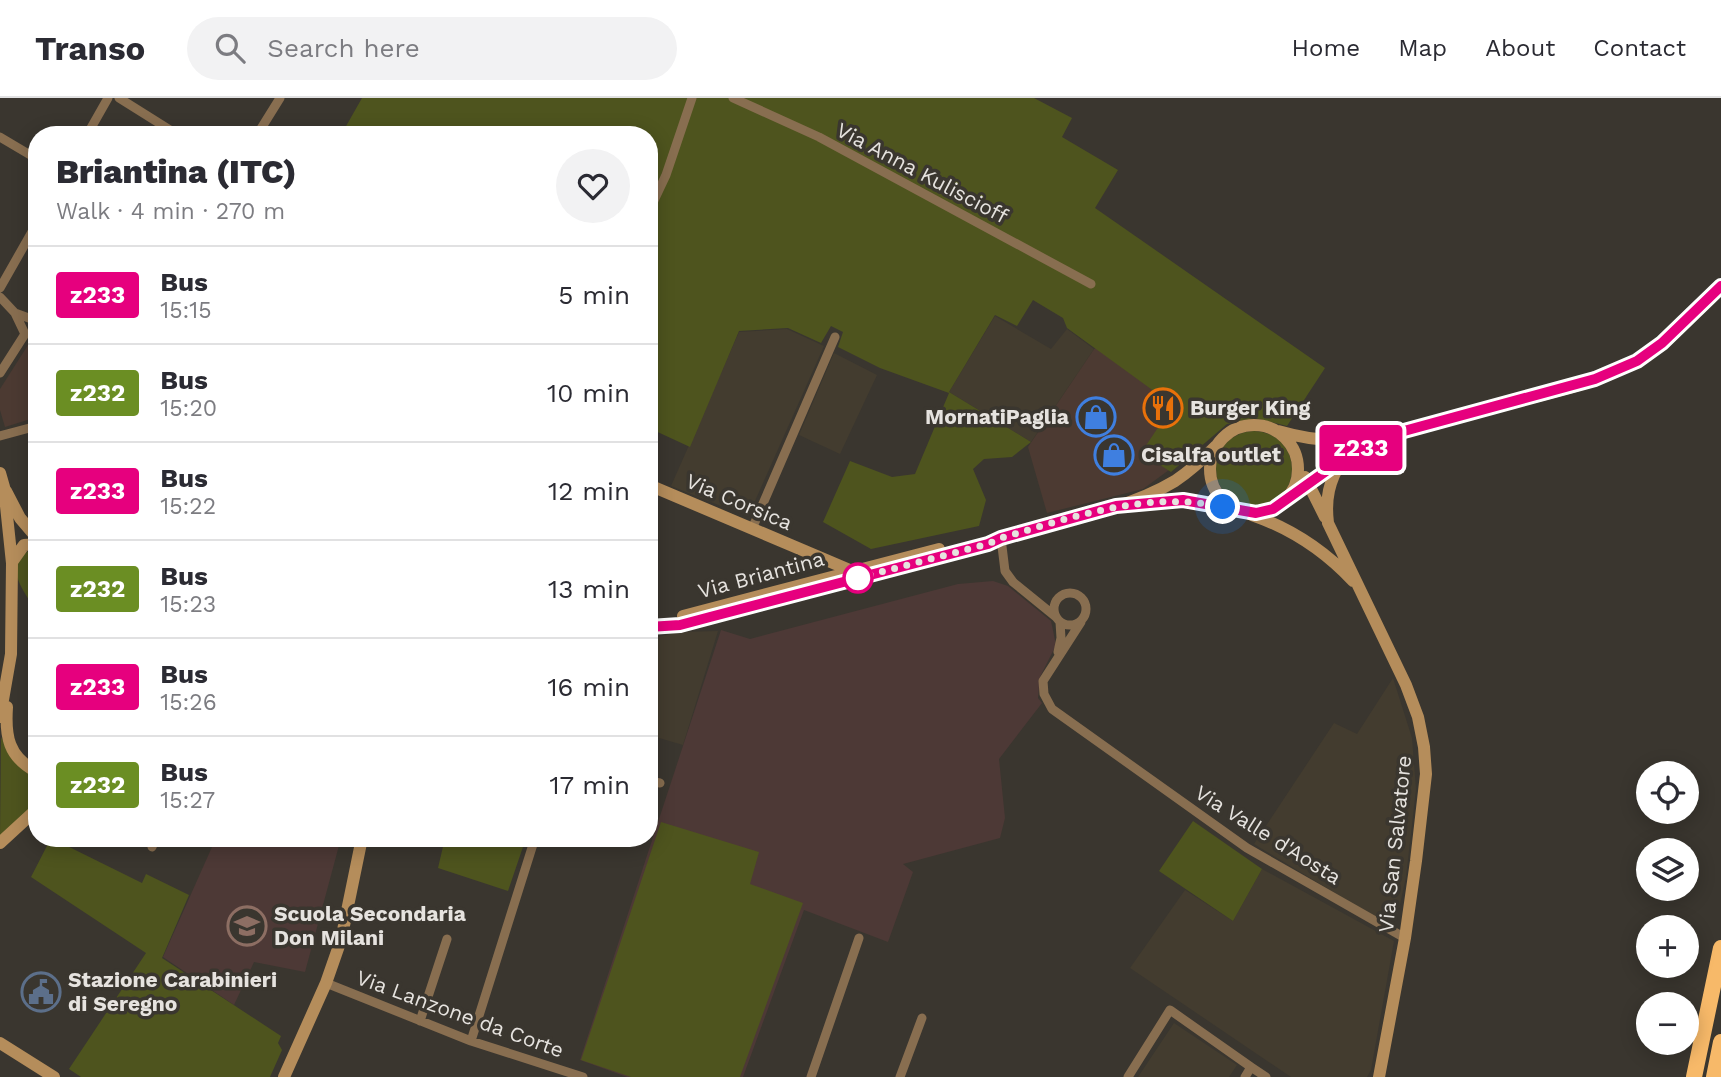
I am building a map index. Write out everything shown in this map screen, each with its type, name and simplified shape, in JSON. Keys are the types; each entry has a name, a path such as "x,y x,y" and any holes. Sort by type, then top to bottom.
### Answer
{"highway":[{"path":"1694,1077 1721,948"},
{"path":"1714,1077 1721,1042"}],"main road":[{"path":"1382,437 1342,460 1273,509 1256,513 1241,511 1223,500 1210,477 1210,461 1216,446 1223,437 1241,426 1256,424 1299,437 1322,440 1382,437 1595,379 1637,361 1662,343 1721,286"},
{"path":"1278,431 1293,446 1298,467 1295,488 1286,500"},
{"name":"Via Briantina","path":"658,626 680,625 988,544 1116,506 1175,481 1216,446"},
{"name":"Via San Salvatore","path":"1328,523 1328,492 1342,460"},
{"name":"Via San Salvatore","path":"1298,467 1309,484 1410,694 1424,747 1426,774 1405,938 1379,1077"},
{"path":"0,473 4,487 28,527"},
{"path":"4,487 4,540 12,563 7,740 21,761 28,766"},
{"name":"Via Corsica","path":"658,489 852,571"},
{"name":"Via Briantina","path":"1116,506 1183,500 1241,511"},
{"name":"Via San Salvatore","path":"1241,511 1275,523 1316,547 1357,585"},
{"name":"Via Briantina","path":"658,624 989,536 1001,538"},
{"path":"12,563 24,545 28,545"},
{"path":"0,717 4,669 11,654"},
{"path":"0,843 28,819"},
{"path":"288,1076 341,940 360,847"},
{"path":"0,1043 54,1077"}],"street":[{"path":"92,126 108,98"},
{"path":"119,98 164,126"},
{"path":"263,126 280,98"},
{"path":"658,192 692,98"},
{"name":"Via Anna Kuliscioff","path":"733,98 819,137 1091,284"},
{"path":"0,137 28,154"},
{"path":"0,288 28,239"},
{"path":"0,297 15,313 25,334 0,373"},
{"path":"15,313 28,318"},
{"path":"752,529 835,337"},
{"path":"0,436 28,428"},
{"path":"1001,538 1005,571 1013,582 1058,620 1070,625 1080,622"},
{"path":"1031,596 1043,599 1073,594 1082,598 1086,612 1056,657"},
{"path":"1056,657 1061,638 1054,607 1059,598"},
{"name":"Via Valle d'Aosta","path":"1056,657 1043,681 1044,694 1052,709 1247,848 1405,938"},
{"path":"471,1041 532,847"},
{"path":"811,1077 859,938"},
{"path":"420,1021 447,939"},
{"name":"Via Lanzone da Corte","path":"326,983 471,1041 583,1077"},
{"path":"1128,1077 1170,1010 1266,1077"},
{"path":"901,1077 922,1018"},
{"path":"1245,1077 1251,1067"}],"shaded area":[{"path":"995,316 1051,349 1067,329 1094,349 1031,442 949,392"},
{"path":"787,329 824,346 751,510 728,501 721,506 671,486 739,332"},
{"path":"1125,330 1212,380 1184,459 1143,489 1047,513 1028,447 1094,349"},
{"path":"28,345 28,420 5,427 0,410 0,389"},
{"path":"834,353 877,375 840,454 799,435"},
{"path":"993,581 1008,586 1051,621 1056,645 1040,677 1038,698 1042,703 999,759 1005,818 1000,838 903,864 913,872 888,942 804,910 743,1077 627,1077 580,1060 650,847 658,847 658,822 721,630 750,639 958,584"},
{"path":"718,631 683,745 658,738 658,637 680,632"},
{"path":"1393,678 1412,738 1416,789 1406,877 1397,918 1383,922 1254,844 1334,723 1357,734"},
{"name":"Scuola Secondaria Don Milani","path":"212,847 339,847 305,972 254,962 234,1005 163,957"},
{"path":"1262,869 1394,941 1371,1070 1367,1077 1291,1077 1130,968 1185,890 1233,921"},
{"path":"1174,1023 1237,1065 1229,1077 1138,1077"}],"green space":[{"path":"362,98 1034,98 1072,118 1062,137 1118,170 1095,208 1325,368 1287,426 1255,418 1227,424 1171,472 1141,453 1173,405 1067,328 1063,318 1033,300 1017,326 995,315 949,392 1031,442 1012,457 984,459 973,469 986,500 979,526 871,549 823,522 850,461 892,477 915,474 949,393 880,368 838,347 843,332 831,326 821,343 788,328 739,331 690,447 658,432 658,126 346,126"},
{"path":"1254,431 1268,434 1281,442 1289,455 1292,469 1289,483 1281,496 1268,504 1254,507 1240,504 1227,496 1219,483 1216,469 1219,455 1227,442 1240,434"},
{"path":"27,552 28,598 20,585 16,570 21,557"},
{"path":"1,737 11,757 28,771 28,811 0,837"},
{"path":"1193,821 1262,869 1233,921 1159,871"},
{"path":"661,822 759,852 750,884 803,903 740,1077 631,1077 581,1060 653,847 658,847"},
{"path":"46,847 69,847 142,883 146,874 189,895 162,958 281,1036 278,1043 282,1050 270,1077 81,1077 69,1069 146,953 31,877"},
{"path":"443,847 523,847 508,891 438,868"}],"bus line":[{"name":"z233","path":"658,626 680,625 988,544 1116,506 1183,500 1256,513 1273,509 1350,454 1382,437 1595,379 1637,361 1686,322 1721,286"}],"place":[{"name":"Burger King","path":"1163,408"},
{"name":"MornatiPaglia","path":"1096,417"},
{"name":"Cisalfa outlet","path":"1114,455"},
{"name":"Scuola Secondaria Don Milani","path":"247,926"},
{"name":"Stazione Carabinieri di Seregno","path":"41,992"}],"route":[{"path":"858,578 988,544 1116,506 1183,500 1223,507"}]}
